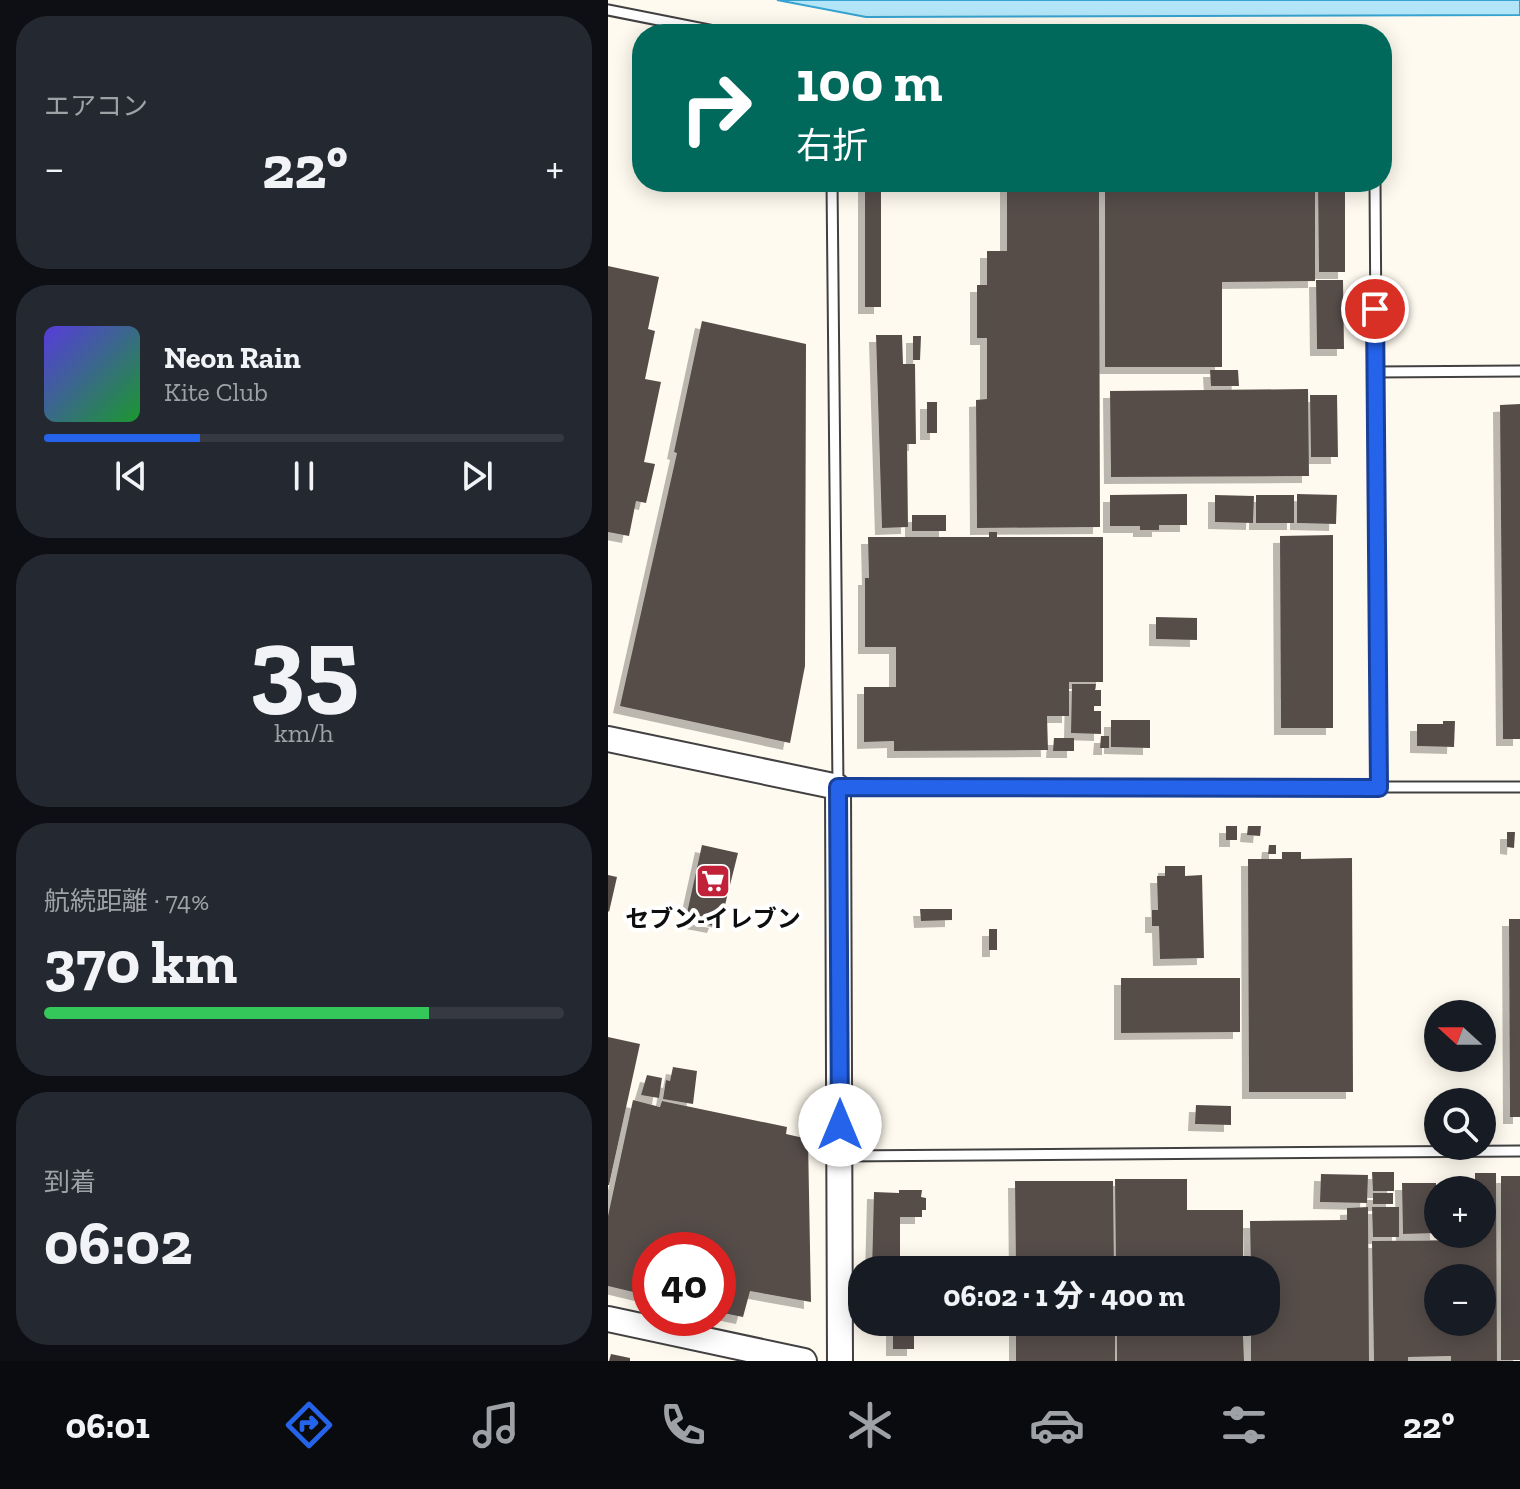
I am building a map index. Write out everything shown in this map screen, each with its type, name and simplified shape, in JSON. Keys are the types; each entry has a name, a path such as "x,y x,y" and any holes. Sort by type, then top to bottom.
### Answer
{"street":[{"path":"608,739 838,787 840,1361"},
{"path":"608,1319 804,1361"}],"lane":[{"path":"608,10 679,24"},
{"path":"832,192 838,787 1520,787"},
{"path":"1375,192 1379,788"},
{"path":"1375,372 1520,371"},
{"path":"840,1156 1520,1151"}],"water":[{"path":"777,0 1520,0 1520,15 866,17"}],"building":[{"path":"865,192 881,192 881,307 865,307"},
{"path":"1007,192 1099,192 1100,527 977,528 976,400 987,399 987,338 977,338 977,285 987,285 987,251 1007,251"},
{"path":"1105,192 1315,192 1315,281 1222,282 1222,367 1105,367"},
{"path":"1318,192 1345,192 1345,272 1319,272"},
{"path":"608,266 659,277 648,329 655,331 645,379 661,382 644,462 655,464 646,503 636,501 629,536 608,532"},
{"path":"1316,280 1343,280 1344,349 1317,349"},
{"path":"702,321 806,344 805,666 790,743 620,706 677,453 674,452"},
{"path":"876,335 902,335 903,364 915,364 916,444 907,444 908,527 882,528"},
{"path":"913,336 921,336 920,360 913,360"},
{"path":"1210,370 1238,370 1239,386 1211,386"},
{"path":"1308,389 1309,476 1111,477 1110,391"},
{"path":"1310,395 1337,395 1338,457 1311,457"},
{"path":"927,402 937,402 937,433 927,433"},
{"path":"1520,404 1520,739 1503,739 1500,405"},
{"path":"1187,494 1187,525 1159,525 1159,530 1140,530 1140,526 1110,526 1110,495"},
{"path":"1297,494 1337,495 1336,524 1297,523"},
{"path":"1215,495 1254,496 1253,523 1215,522"},
{"path":"1256,495 1294,495 1294,523 1256,523"},
{"path":"912,515 946,515 946,531 912,531"},
{"path":"989,532 997,532 997,537 1103,537 1103,682 1069,682 1069,716 1047,716 1048,750 894,751 894,741 864,742 864,687 896,687 896,647 865,647 868,537 989,537"},
{"path":"1333,535 1333,728 1281,728 1280,536"},
{"path":"1156,617 1197,618 1197,640 1156,639"},
{"path":"1072,684 1096,684 1095,690 1101,690 1101,706 1094,706 1094,711 1101,711 1101,734 1071,733"},
{"path":"1111,720 1150,720 1150,748 1111,747"},
{"path":"1443,721 1455,721 1454,747 1417,746 1417,724 1443,724"},
{"path":"1101,736 1109,736 1109,748 1100,748"},
{"path":"1054,738 1074,738 1074,751 1053,751"},
{"path":"1226,826 1237,826 1237,840 1226,840"},
{"path":"1248,826 1261,826 1260,836 1247,835"},
{"path":"1507,832 1515,832 1514,848 1507,847"},
{"name":"セブン-イレブン","path":"702,845 738,853 721,921 687,913"},
{"path":"1269,845 1276,845 1276,854 1268,854"},
{"path":"1282,852 1301,852 1301,859 1352,858 1353,1092 1249,1092 1248,859 1282,859"},
{"path":"1165,866 1185,866 1185,876 1202,875 1204,958 1160,959 1159,926 1152,926 1152,910 1158,910 1157,876 1165,876"},
{"path":"608,875 617,877 609,912 608,911"},
{"path":"920,909 952,909 952,920 921,921"},
{"path":"694,916 716,921 714,926 693,922"},
{"path":"1509,919 1520,919 1520,1117 1510,1117"},
{"path":"989,929 997,929 997,950 989,950"},
{"path":"1121,978 1240,978 1240,1032 1121,1033"},
{"path":"608,1037 640,1044 609,1185 608,1185"},
{"path":"673,1067 697,1071 693,1104 663,1099 666,1080 670,1081"},
{"path":"647,1075 662,1078 659,1098 641,1095"},
{"path":"633,1100 660,1107 662,1101 787,1127 786,1134 808,1139 811,1302 750,1291 743,1317 736,1316 736,1232 632,1232 632,1292 608,1286 608,1216"},
{"path":"1196,1105 1231,1106 1231,1125 1195,1124"},
{"path":"1372,1172 1394,1172 1394,1191 1373,1191"},
{"path":"1475,1173 1496,1173 1497,1361 1451,1361 1451,1356 1374,1361 1372,1241 1424,1240 1424,1248 1496,1248 1496,1176 1475,1176"},
{"path":"1321,1174 1368,1175 1367,1203 1320,1202"},
{"path":"1501,1176 1520,1176 1520,1360 1501,1360"},
{"path":"1115,1179 1187,1179 1187,1210 1243,1210 1243,1256 1116,1256"},
{"path":"1015,1181 1113,1181 1114,1256 1016,1256"},
{"path":"1402,1183 1424,1183 1424,1233 1403,1234"},
{"path":"899,1190 922,1190 926,1210 922,1210 922,1217 900,1217 900,1256 872,1256 874,1192 899,1193"},
{"path":"1373,1193 1393,1193 1393,1204 1373,1204"},
{"path":"1368,1207 1369,1361 1251,1361 1251,1336 1280,1336 1280,1256 1251,1256 1250,1221 1347,1220 1347,1208"},
{"path":"1372,1207 1399,1207 1399,1237 1373,1237"},
{"path":"893,1336 914,1336 914,1349 893,1349"},
{"path":"1016,1336 1115,1336 1115,1361 1016,1361"},
{"path":"1117,1336 1243,1336 1244,1361 1117,1361"},
{"path":"611,1354 630,1358 630,1361 609,1361"}],"place":[{"name":"セブン-イレブン","path":"713,881"}],"route":[{"path":"840,1125 838,787 1379,788 1375,309"}]}
